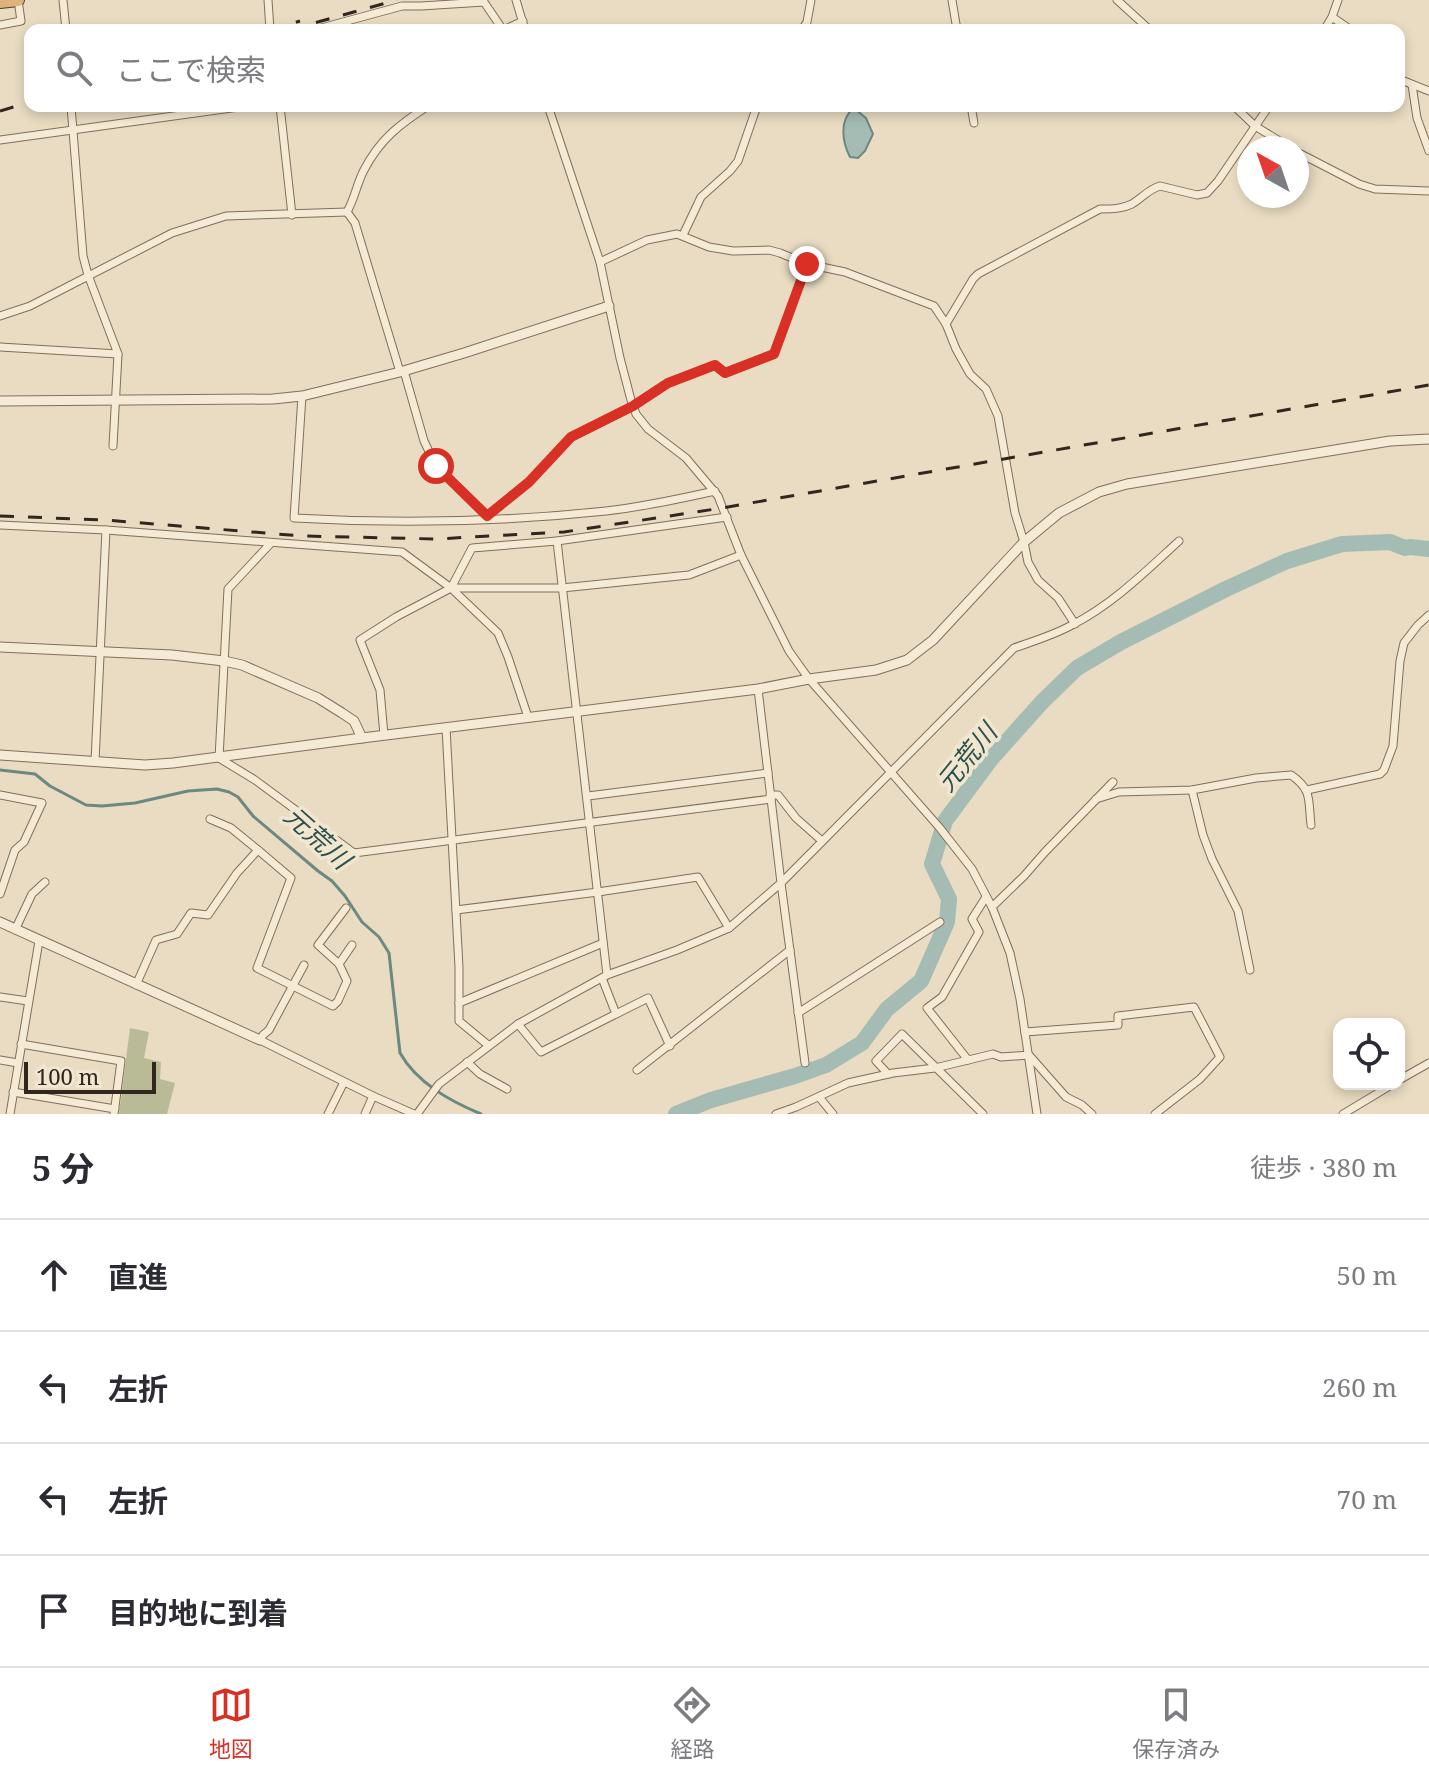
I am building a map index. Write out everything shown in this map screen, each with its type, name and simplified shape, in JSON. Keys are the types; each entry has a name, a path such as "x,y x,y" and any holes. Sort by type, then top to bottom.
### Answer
{"highway":[{"path":"0,2 18,0"}],"street":[{"path":"0,25 21,21 18,0"},
{"path":"63,0 65,24"},
{"path":"268,0 270,24"},
{"path":"516,0 524,24"},
{"path":"806,24 811,0"},
{"path":"952,0 956,24"},
{"path":"1117,0 1143,24"},
{"path":"1328,24 1338,0"},
{"path":"336,24 420,3 484,2 499,24"},
{"path":"1332,17 1342,24"},
{"path":"516,24 523,21"},
{"path":"1405,82 1429,91"},
{"path":"1412,85 1417,118 1429,151"},
{"path":"72,112 83,256 118,354 113,446"},
{"path":"0,140 203,112"},
{"path":"281,112 292,215"},
{"path":"347,212 365,168 388,134 419,112"},
{"path":"550,112 600,262 620,358 636,414 648,429 686,458 715,491 741,555 789,651 809,679 972,869 992,907 1010,953 1037,1114"},
{"path":"683,235 701,197 738,161 755,112"},
{"path":"972,112 974,123"},
{"path":"1240,112 1271,136"},
{"path":"946,324 978,274 1100,209 1115,210 1130,206 1160,186 1197,195 1207,193 1265,112"},
{"path":"1309,158 1375,189 1429,191"},
{"path":"0,316 30,306 172,233 226,216 347,212"},
{"path":"347,212 355,223 424,441 436,466 489,518"},
{"path":"600,262 647,240 677,234 709,247 733,251 769,250 807,264 845,272 934,306 970,374 986,389 998,416 1015,513 1028,562 1038,580 1058,598 1075,624"},
{"path":"489,518 529,482 571,437 633,406 668,383 715,365 725,373 774,354 807,264"},
{"path":"0,401 273,399 302,396 402,371 609,306"},
{"path":"0,347 118,354"},
{"path":"302,396 294,518 361,522 607,511 658,504 715,491"},
{"path":"0,755 145,765 219,758 758,689 876,670 907,660 933,640 1024,542 1059,513 1099,492 1127,484 1390,441 1429,439"},
{"path":"451,588 472,548 557,541 727,517"},
{"path":"0,525 402,552 451,588 498,633 528,717"},
{"path":"95,761 106,530"},
{"path":"557,541 588,796 605,976 616,1014"},
{"path":"0,922 416,1114 436,1087 518,1024 605,976 729,928 781,883 1014,648 1075,624 1128,587 1179,541"},
{"path":"219,758 228,589 270,544"},
{"path":"384,735 380,690 360,640 451,588 562,588 689,575 741,555"},
{"path":"1307,790 1380,774 1384,770 1393,746 1404,643 1429,615"},
{"path":"0,647 172,655 242,665 318,698 354,721 362,738"},
{"path":"758,689 805,1063"},
{"path":"446,728 459,1021 488,1045"},
{"path":"219,758 255,780 354,853 778,795 796,818 822,841"},
{"path":"588,796 768,773"},
{"path":"1096,799 1119,792 1192,790 1291,775 1307,790 1311,825"},
{"path":"992,907 1113,782"},
{"path":"1192,790 1212,859 1238,911 1250,970"},
{"path":"0,795 42,803 24,842 15,850 0,894"},
{"path":"210,819 231,828 291,878 257,968 333,1006 347,981 339,964 318,945 346,908"},
{"path":"136,985 156,940 177,934 191,913 208,915 237,873 258,850"},
{"path":"456,910 698,877 729,928"},
{"path":"15,930 32,894 45,882"},
{"path":"968,1060 927,1008 942,997 979,932 972,919 986,897"},
{"path":"798,1013 940,922"},
{"path":"10,1114 39,941"},
{"path":"459,1003 603,943"},
{"path":"339,964 352,945"},
{"path":"637,1070 790,950"},
{"path":"260,1040 269,1030 304,965"},
{"path":"0,997 28,1001"},
{"path":"518,1024 541,1052 648,998 670,1046"},
{"path":"1025,1032 1118,1025 1118,1016 1194,1007 1220,1057 1164,1112 1155,1114"},
{"path":"888,1074 876,1061 902,1034 983,1114"},
{"path":"13,1092 114,1111 121,1061 21,1044"},
{"path":"776,1114 848,1083 993,1054 1001,1057 1029,1055"},
{"path":"1029,1055 1066,1097 1092,1114"},
{"path":"0,1060 18,1063"},
{"path":"467,1062 480,1074 507,1089"},
{"path":"1405,1077 1429,1063"},
{"path":"328,1114 344,1082"},
{"path":"1343,1114 1383,1090"},
{"path":"365,1114 373,1096"},
{"path":"819,1097 833,1114"}],"green space":[{"path":"130,1028 149,1032 144,1058 161,1062 160,1079 175,1083 167,1114 119,1114"}],"water":[{"path":"859,112 866,118 873,134 858,158 850,157 845,145 844,124 849,113"}],"waterway":[{"name":"元荒川","path":"676,1114 711,1100 826,1065 862,1043 887,1009 921,981 947,922 949,899 932,864 945,821 991,759 1077,668 1121,642 1287,561 1342,544 1390,542 1405,548 1429,549"},
{"name":"元荒川","path":"0,770 35,774 50,786 86,805 135,803 188,791 217,789 238,797 253,816 332,881 362,922 379,937 389,953 400,1053 407,1064 435,1090 481,1114"}],"railway":[{"path":"311,24 397,0"},
{"path":"290,24 300,21"},
{"path":"0,111 24,104"},
{"path":"0,516 105,520 302,536 436,539 564,532 722,508 1429,385"}],"route":[{"path":"436,466 487,516 529,482 571,437 633,406 668,383 715,365 725,373 774,354 807,264"}]}
